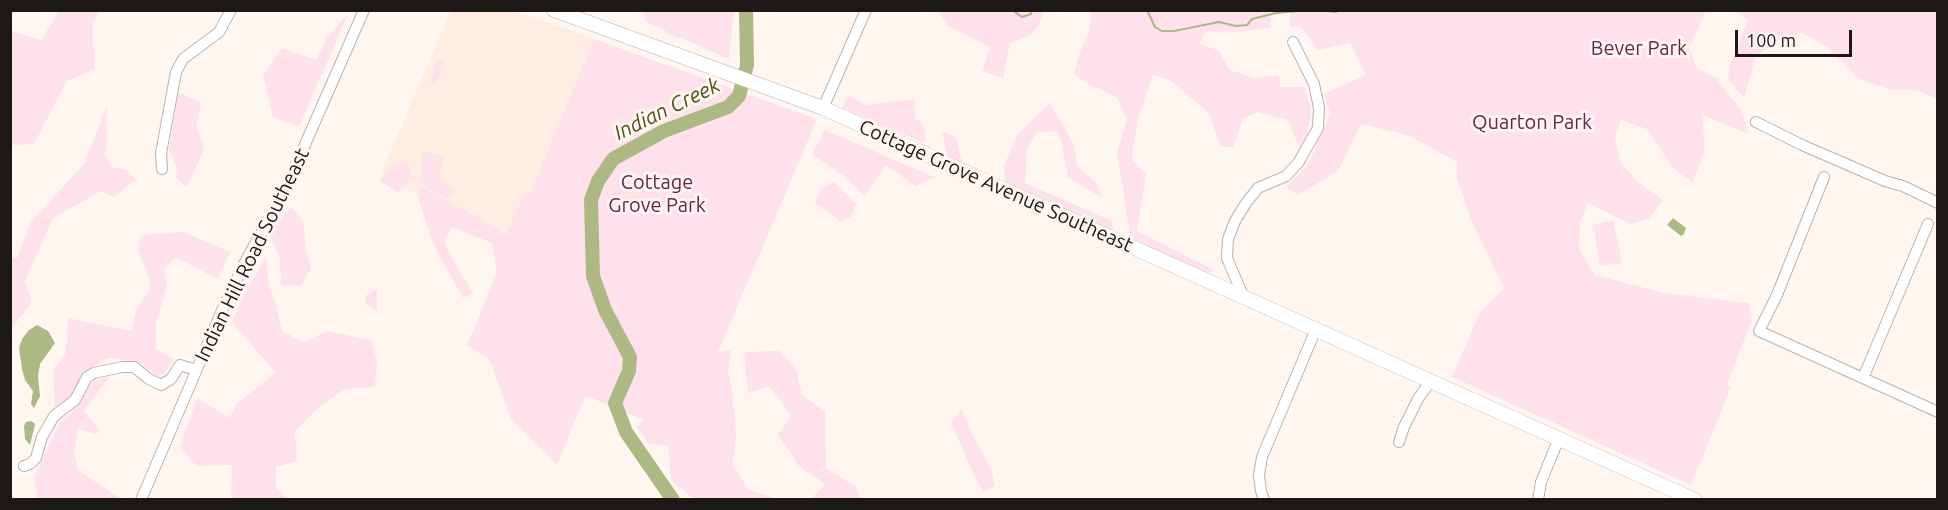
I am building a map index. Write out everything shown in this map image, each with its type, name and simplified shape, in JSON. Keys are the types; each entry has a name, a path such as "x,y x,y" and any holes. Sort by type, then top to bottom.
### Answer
{"main road":[{"name":"Cottage Grove Avenue Southeast","path":"554,10 823,108 1695,500"}],"street":[{"path":"162,169 161,153 176,72 183,59 219,32 231,10"},
{"name":"Indian Hill Road Southeast","path":"141,500 244,264 286,188 364,10"},
{"path":"823,108 866,10"},
{"path":"1244,298 1227,258 1228,239 1235,220 1258,188 1286,176 1298,163 1318,128 1319,108 1314,84 1293,42"},
{"path":"1756,122 1802,145 1885,181 1903,186 1938,203"},
{"path":"1824,177 1777,295 1760,331 1938,412"},
{"path":"1863,378 1928,224"},
{"path":"1264,500 1259,475 1262,457 1316,329"},
{"path":"24,466 36,458 42,438 54,416 75,400 87,377 94,373 122,367 134,368 160,385 171,379 180,365 196,370"},
{"path":"1399,442 1410,414 1431,381"},
{"path":"1538,500 1541,482 1559,438"}],"shaded area":[{"path":"451,11 516,11 594,39 513,234 379,178"},
{"path":"1673,218 1686,228 1681,236 1667,225"},
{"path":"37,325 48,331 55,343 40,364 38,376 40,396 34,408 31,404 33,391 25,380 19,348 29,330"},
{"path":"31,421 35,424 30,445 25,439 24,426 26,422"}],"green space":[{"path":"59,11 98,11 93,27 95,69 67,81 34,144 11,145 11,31 41,40"},
{"path":"644,11 734,11 729,59 667,34 666,31 645,21"},
{"path":"937,11 1044,11 1039,25 1031,35 1010,43 1003,78 982,71 990,47 948,26"},
{"path":"1091,11 1270,11 1271,28 1234,32 1206,31 1199,44 1218,50 1230,70 1254,78 1279,75 1280,87 1305,87 1311,110 1307,135 1299,147 1288,120 1257,112 1243,119 1234,147 1221,147 1208,112 1171,81 1153,75 1138,118 1132,160 1146,173 1137,231 1216,271 1204,273 1131,242 1117,153 1127,120 1117,98 1091,86 1074,74 1090,29"},
{"path":"1290,11 1706,11 1689,48 1697,68 1716,78 1741,110 1749,134 1703,115 1704,152 1693,183 1673,168 1647,129 1621,120 1615,138 1620,161 1637,181 1663,200 1648,219 1630,224 1588,203 1580,222 1579,249 1595,275 1664,293 1749,303 1752,319 1727,385 1731,387 1691,485 1452,377 1480,312 1504,288 1472,222 1457,178 1457,162 1408,135 1361,124 1338,171 1298,195 1286,187 1308,165 1330,114 1324,94 1366,75 1350,43 1318,50 1301,27 1290,27"},
{"path":"1734,11 1937,11 1937,99 1917,90 1891,90 1859,79 1827,47 1802,33 1774,42 1755,58 1744,98 1728,80 1730,65 1748,20"},
{"path":"348,14 299,127 273,117 263,75 282,48 316,60 328,36"},
{"name":"Cottage Grove Park","path":"594,39 817,119 718,352 731,350 728,372 733,395 736,434 733,465 748,489 777,499 694,499 671,480 668,446 648,443 636,426 645,420 589,397 585,397 557,465 510,418 490,360 467,345 497,273 492,243 451,227 445,243 473,293 463,298 432,242 419,200 420,186 507,233 522,198 531,191"},
{"path":"437,60 446,61 436,85 430,83"},
{"path":"178,92 201,102 197,128 204,149 187,187 176,178 177,167 169,150"},
{"path":"848,95 865,105 915,99 915,118 923,124 926,138 924,143 842,108"},
{"path":"1050,103 1073,143 1078,166 1098,185 1101,197 1067,177 1062,142 1055,131 1037,132 1027,149 1025,183 1112,221 1114,235 1005,181 1004,166 1017,135"},
{"path":"107,105 105,155 112,167 126,170 136,179 114,197 101,191 53,218 25,281 32,302 11,329 11,258 17,258 30,223 85,163"},
{"path":"825,130 934,177 915,186 886,165 865,196 845,177 812,154"},
{"path":"942,131 956,137 962,162 947,156"},
{"path":"423,151 444,155 439,177 453,188 453,194 448,199 435,193 420,181"},
{"path":"409,163 409,181 398,193 380,181 394,164"},
{"path":"834,182 856,203 851,217 841,222 815,203 821,189"},
{"path":"291,207 303,221 311,268 301,286 281,285 280,258 269,235"},
{"path":"1613,220 1622,263 1600,266 1592,225"},
{"path":"183,232 230,252 218,279 175,257 164,270 167,287 156,323 156,349 174,360 164,374 158,376 139,362 108,358 85,372 73,394 55,409 53,371 65,355 68,318 131,331 137,308 150,289 149,277 138,251 141,235"},
{"path":"266,256 269,284 282,331 303,342 328,331 371,340 377,361 375,387 345,389 319,407 295,431 297,461 276,467 276,487 288,499 231,499 232,465 196,466 180,447 197,398 230,418 237,403 276,373 232,322"},
{"path":"377,288 377,312 366,304 365,296"},
{"path":"780,351 796,369 802,395 825,411 826,468 856,487 860,499 811,499 825,484 799,466 778,435 791,415 769,386 748,393 744,352"},
{"path":"109,377 84,411 100,431 95,434 78,429 74,453 78,470 121,499 38,499 34,477 60,422 77,407 93,381"},
{"path":"962,409 970,430 991,468 995,486 983,492 951,422"}],"waterway":[{"name":"Indian Creek","path":"673,500 626,432 615,403 629,371 630,357 605,310 593,276 591,200 598,181 613,159 664,131 728,107 739,96 747,65 746,10"},
{"path":"1012,10 1022,17 1031,14 1032,10"},
{"path":"1147,10 1155,27 1162,31 1174,31 1219,22 1236,26 1247,25 1252,19 1276,13 1309,10"},
{"path":"1315,10 1336,12 1338,10"}],"park label":[{"name":"Bever Park","path":"1639,48"},
{"name":"Quarton Park","path":"1532,122"}]}
